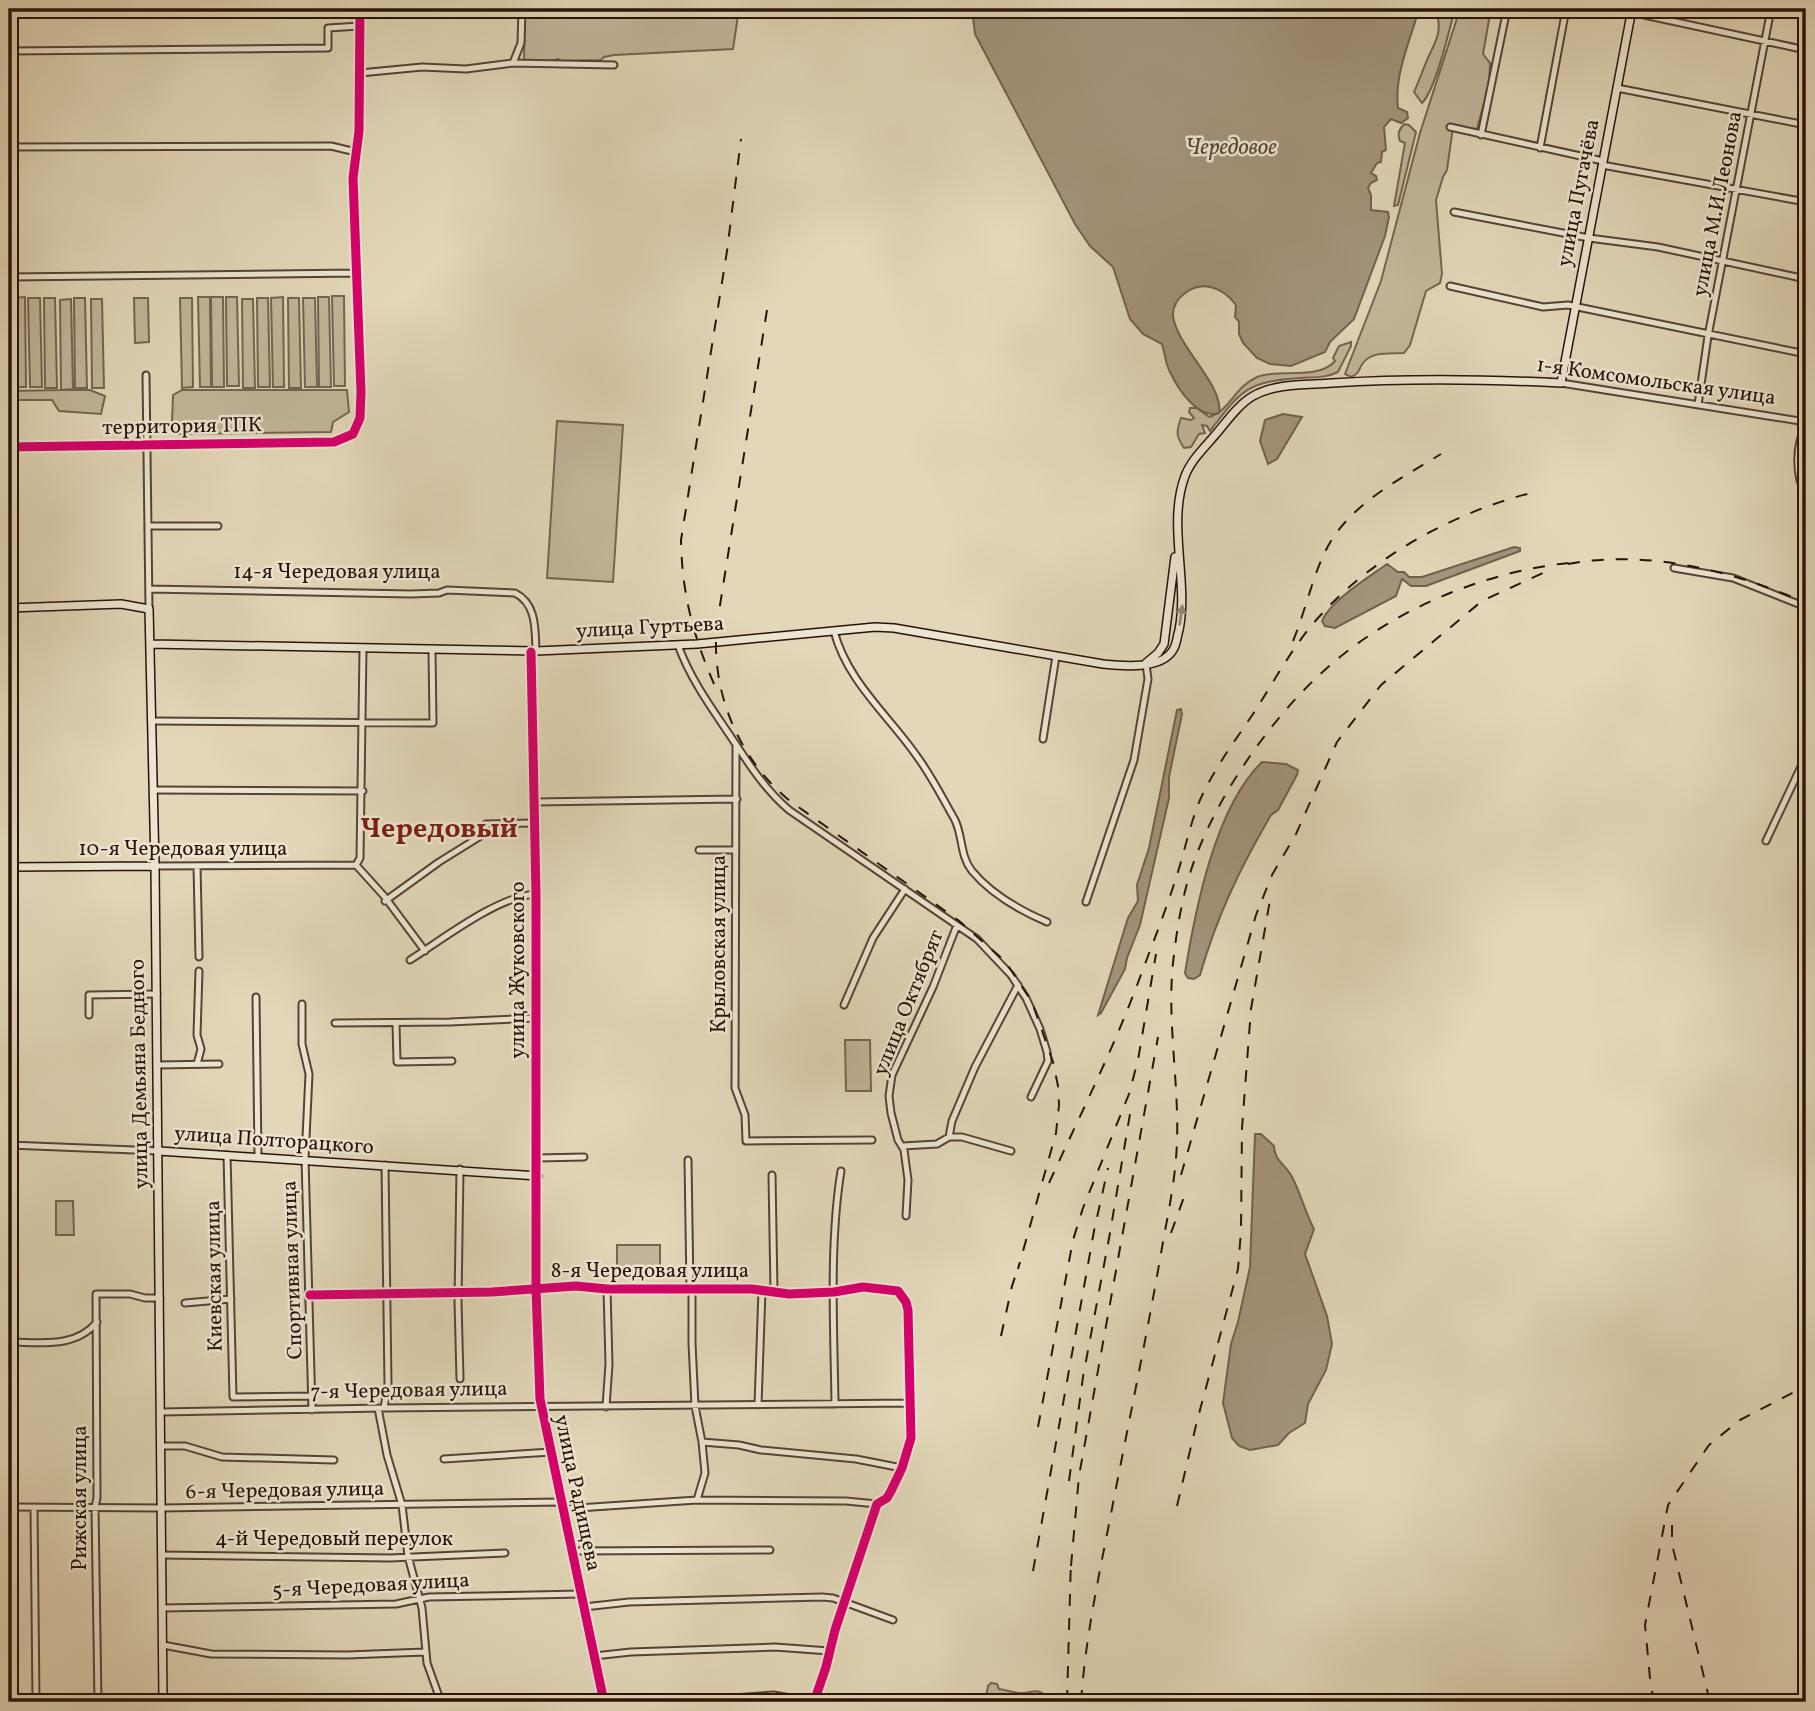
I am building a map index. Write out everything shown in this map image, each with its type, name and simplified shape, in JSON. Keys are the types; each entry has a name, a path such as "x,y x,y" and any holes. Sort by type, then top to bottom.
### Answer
{"main road":[{"name":"улица Пугачёва","path":"1561,383 1632,10"},
{"name":"1-я Комсомольская улица","path":"1178,532 1181,492 1185,474 1192,461 1240,406 1252,397 1277,388 1332,383 1444,379 1561,383"},
{"path":"1146,664 1166,657 1175,648 1183,598 1178,532"},
{"path":"1146,664 1164,644 1178,532"},
{"path":"9,608 121,604 149,608"},
{"name":"улица Демьяна Бедного","path":"149,608 157,994 163,1702"},
{"name":"улица Гуртьева","path":"151,644 533,652 771,639 875,627 1123,666 1146,664"},
{"name":"улица Жуковского","path":"533,652 538,1158 536,1289"},
{"name":"10-я Чередовая улица","path":"9,867 155,866"},
{"name":"улица Полторацкого","path":"159,1151 538,1175"},
{"name":"улица Радищева","path":"536,1289 542,1407 603,1700"}],"street":[{"path":"9,277 356,273 353,178 359,131 360,9"},
{"path":"513,63 521,43 522,9"},
{"path":"1480,135 1507,9"},
{"path":"1540,148 1566,9"},
{"path":"1619,9 1632,10"},
{"name":"улица М.И.Леонова","path":"1698,405 1708,335 1771,9"},
{"path":"1644,15 1806,50"},
{"path":"9,51 328,48 328,28 360,26"},
{"path":"360,73 422,68 466,69 513,63 614,65"},
{"path":"1617,88 1806,125"},
{"path":"1450,127 1603,163 1806,202"},
{"path":"9,147 310,145 331,146 356,152"},
{"path":"1454,212 1589,238 1658,247 1806,279"},
{"name":"территория ТПК","path":"9,447 334,442 353,434 360,418 361,392 356,273"},
{"path":"1450,286 1544,307 1562,304 1576,306 1806,354"},
{"name":"улица Демьяна Бедного","path":"146,375 149,608"},
{"name":"1-я Комсомольская улица","path":"1561,383 1806,425"},
{"path":"1806,425 1798,464 1806,494"},
{"path":"148,527 218,526"},
{"path":"1674,568 1733,578 1806,607"},
{"name":"14-я Чередовая улица","path":"149,589 411,594 447,590 515,593 523,597"},
{"name":"улица Жуковского","path":"523,597 530,606 535,625 533,652"},
{"path":"834,631 840,653 857,680 916,754 940,795 956,824 964,858 973,871 1005,902 1047,922"},
{"path":"678,645 686,667 736,745 780,803 977,939 1003,964 1018,985 1040,1028 1048,1058 1031,1097"},
{"path":"363,649 363,791 360,858 356,865 425,951"},
{"path":"153,721 433,723 432,650"},
{"path":"1043,739 1056,656"},
{"path":"1086,902 1134,760 1148,679 1146,664"},
{"name":"Крыловская улица","path":"736,745 735,1088 745,1115 746,1142 872,1140"},
{"path":"1766,841 1805,760"},
{"path":"154,790 363,791"},
{"path":"534,802 737,799"},
{"path":"386,901 484,834 486,824 534,823"},
{"path":"699,850 735,850"},
{"name":"10-я Чередовая улица","path":"155,866 356,865"},
{"path":"197,866 199,957"},
{"path":"844,1005 873,937 905,890"},
{"path":"410,960 502,903 523,894 536,894"},
{"name":"улица Октябрят","path":"906,1216 908,1180 903,1146 898,1140 891,1113 892,1075 957,925"},
{"path":"197,1064 201,1049 197,1035 199,971"},
{"path":"949,1137 952,1121 975,1067 1018,985"},
{"path":"89,1015 89,995 157,994"},
{"path":"256,997 258,1157"},
{"name":"Спортивная улица","path":"302,1004 302,1044 309,1074 305,1159 312,1410"},
{"path":"335,1023 536,1018"},
{"path":"396,1023 397,1062 452,1061"},
{"path":"157,1065 219,1064"},
{"path":"903,1146 937,1144 949,1137 962,1137 1011,1151"},
{"name":"улица Полторацкого","path":"9,1145 159,1151"},
{"name":"Киевская улица","path":"228,1155 233,1397 312,1396"},
{"path":"538,1158 584,1157"},
{"path":"688,1160 695,1406 705,1473 697,1500"},
{"path":"300,1702 440,1700 429,1672 422,1608 408,1556 402,1505 387,1455 381,1408 388,1384 385,1165"},
{"path":"460,1170 460,1379"},
{"path":"835,1404 834,1292 837,1201 841,1171"},
{"path":"772,1175 774,1291"},
{"name":"8-я Чередовая улица","path":"310,1295 576,1286 607,1289 762,1290 789,1294 834,1292 863,1287 892,1289 902,1296 908,1310 909,1403"},
{"path":"606,1407 609,1364 607,1289"},
{"path":"758,1405 762,1290"},
{"name":"Рижская улица","path":"98,1702 96,1294 130,1294 160,1298"},
{"path":"185,1303 231,1299"},
{"path":"9,1342 69,1342 80,1337 97,1322"},
{"path":"603,1700 773,1695 814,1702 877,1504 887,1498 902,1468 911,1438 909,1403"},
{"name":"7-я Чередовая улица","path":"161,1412 909,1403"},
{"path":"702,1441 856,1459 902,1468"},
{"path":"161,1446 185,1446 222,1457 334,1460"},
{"path":"444,1460 551,1452"},
{"name":"6-я Чередовая улица","path":"9,1507 562,1505 697,1500 846,1501 877,1504"},
{"path":"34,1507 36,1702"},
{"path":"572,1551 771,1550"},
{"name":"4-й Чередовый переулок","path":"162,1555 390,1558 505,1553"},
{"name":"5-я Чередовая улица","path":"162,1608 396,1604 418,1598 581,1594"},
{"path":"583,1607 629,1602 821,1597 893,1620"},
{"path":"163,1645 211,1654 347,1656 425,1652"},
{"path":"594,1656 631,1652 775,1647 829,1651"}],"shaded area":[{"path":"525,9 739,9 733,49 614,55 601,60 558,59 527,62 524,60"},
{"path":"1443,9 1455,9 1437,73 1422,103 1414,92 1436,39 1438,19"},
{"path":"1460,9 1495,9 1490,14 1483,54 1490,63 1489,85 1477,129 1453,127 1447,170 1436,200 1442,274 1440,283 1426,291 1410,345 1404,353 1371,357 1351,377 1345,374 1381,281 1420,133"},
{"path":"1404,124 1416,132 1398,205 1394,206 1405,143 1400,141 1399,134"},
{"path":"332,296 344,296 345,386 334,386"},
{"path":"25,297 26,387 15,387 13,298"},
{"path":"198,297 210,297 211,387 200,387"},
{"path":"211,297 223,297 224,387 212,387"},
{"path":"226,297 237,297 239,386 227,386"},
{"path":"283,297 284,387 273,387 271,298"},
{"path":"318,297 329,297 331,387 319,387"},
{"path":"28,298 40,298 42,387 30,387"},
{"path":"44,298 55,298 57,388 45,388"},
{"path":"74,298 85,298 87,388 75,388"},
{"path":"134,298 148,298 149,342 135,343"},
{"path":"180,298 192,298 193,387 182,388"},
{"path":"257,298 268,298 270,387 258,387"},
{"path":"288,298 299,298 301,388 289,388"},
{"path":"303,298 315,298 317,387 305,387"},
{"path":"71,299 73,389 62,390 90,390 105,396 101,414 59,411 52,400 9,400 9,391 61,390 60,300"},
{"path":"91,299 102,299 104,388 92,388"},
{"path":"242,299 253,299 255,388 243,388"},
{"path":"1351,342 1338,372 1257,385 1239,397 1210,431 1207,426 1202,425 1205,433 1199,434 1191,447 1184,448 1181,444 1178,427 1181,418 1194,418 1189,412 1190,408 1197,408 1209,417 1222,409 1242,387 1257,377 1318,371 1335,361 1333,358 1339,346"},
{"path":"182,390 347,390 349,412 333,422 331,432 179,434 172,422 173,395"},
{"path":"557,421 623,425 613,582 547,578"},
{"path":"845,1040 870,1040 871,1091 846,1091"},
{"path":"56,1201 73,1201 74,1235 56,1235"},
{"path":"617,1245 660,1245 660,1268 617,1269"},
{"path":"991,1683 997,1684 999,1689 1015,1692 1040,1692 1046,1696 1045,1702 999,1699 990,1702 986,1698"}],"water":[{"name":"Чередовое","path":"972,9 1419,9 1398,83 1398,108 1407,112 1408,118 1401,123 1391,119 1384,127 1386,150 1382,152 1381,162 1377,163 1371,173 1377,180 1368,188 1371,210 1388,212 1385,236 1354,319 1330,342 1325,352 1291,366 1270,364 1257,358 1243,343 1239,334 1234,302 1218,290 1197,287 1180,298 1173,316 1176,328 1208,378 1219,402 1219,413 1211,414 1196,408 1178,387 1168,369 1162,344 1143,334 1130,319 1113,267 1090,246 1075,224 975,34"},
{"path":"1283,414 1302,417 1277,459 1268,464 1260,441 1265,420"},
{"path":"1514,547 1520,548 1520,551 1426,586 1411,586 1402,579 1396,596 1335,628 1325,626 1322,621 1333,605 1387,564 1409,577 1422,577"},
{"path":"1181,709 1169,777 1169,798 1140,925 1125,969 1098,1015 1128,918 1138,901 1137,885 1149,848 1177,710"},
{"path":"1262,762 1286,764 1298,770 1297,775 1239,873 1200,975 1194,979 1188,978 1185,973 1189,948 1210,861 1232,805 1246,781"},
{"path":"1255,1134 1261,1134 1274,1146 1278,1158 1294,1181 1314,1229 1305,1254 1327,1316 1332,1344 1326,1370 1308,1404 1305,1423 1289,1433 1278,1445 1250,1450 1239,1446 1232,1438 1223,1403 1231,1344 1250,1267"}],"railway":[{"path":"714,684 690,614 681,540 727,251 741,139"},
{"path":"767,310 717,624 718,674 723,698 742,744 772,784 790,801 958,920 1005,961 1032,1002 1053,1062 1059,1105 1056,1133 1018,1269"},
{"path":"1293,641 1324,554 1345,522 1374,496 1441,454"},
{"path":"1049,1183 1129,1006 1168,901 1200,800 1218,767 1300,641 1340,595 1391,555 1419,538 1478,510 1539,491"},
{"path":"1568,564 1628,559 1690,566 1750,581 1806,603"},
{"path":"1081,1702 1092,1610 1172,1189 1177,1119 1171,1007 1173,963 1187,882 1208,828 1239,772 1278,719 1322,673 1370,635 1426,604 1485,580 1578,562"},
{"path":"1181,1175 1256,915 1272,875 1296,834 1337,742 1381,685 1482,601 1545,572"},
{"path":"1177,1506 1238,1269 1242,1128 1251,1009 1270,900"},
{"path":"1038,1427 1073,1240 1083,1208 1129,1094 1138,1060 1156,954"},
{"path":"1071,1566 1079,1476 1158,1037"},
{"path":"1069,1481 1083,1377 1131,1108"},
{"path":"1033,1571 1094,1231 1108,1168"},
{"path":"1171,1233 1184,1197"},
{"path":"1001,1336 1020,1262"},
{"path":"1656,1702 1651,1689 1645,1625 1668,1505 1709,1445 1740,1420 1806,1386"},
{"path":"1672,1525 1672,1544 1710,1702"},
{"path":"1067,1702 1071,1559"}],"cycle path":[{"path":"9,447 334,442 353,434 360,418 361,392 353,178 359,131 360,9"},
{"path":"531,652 536,894 536,1289 540,1399 604,1702"},
{"path":"310,1295 492,1292 576,1286 607,1289 752,1289 789,1294 834,1292 863,1287 898,1291 908,1310 911,1438 902,1468 891,1491 887,1498 877,1504 814,1702"}],"district":[{"name":"Чередовый","path":"439,829"}]}
